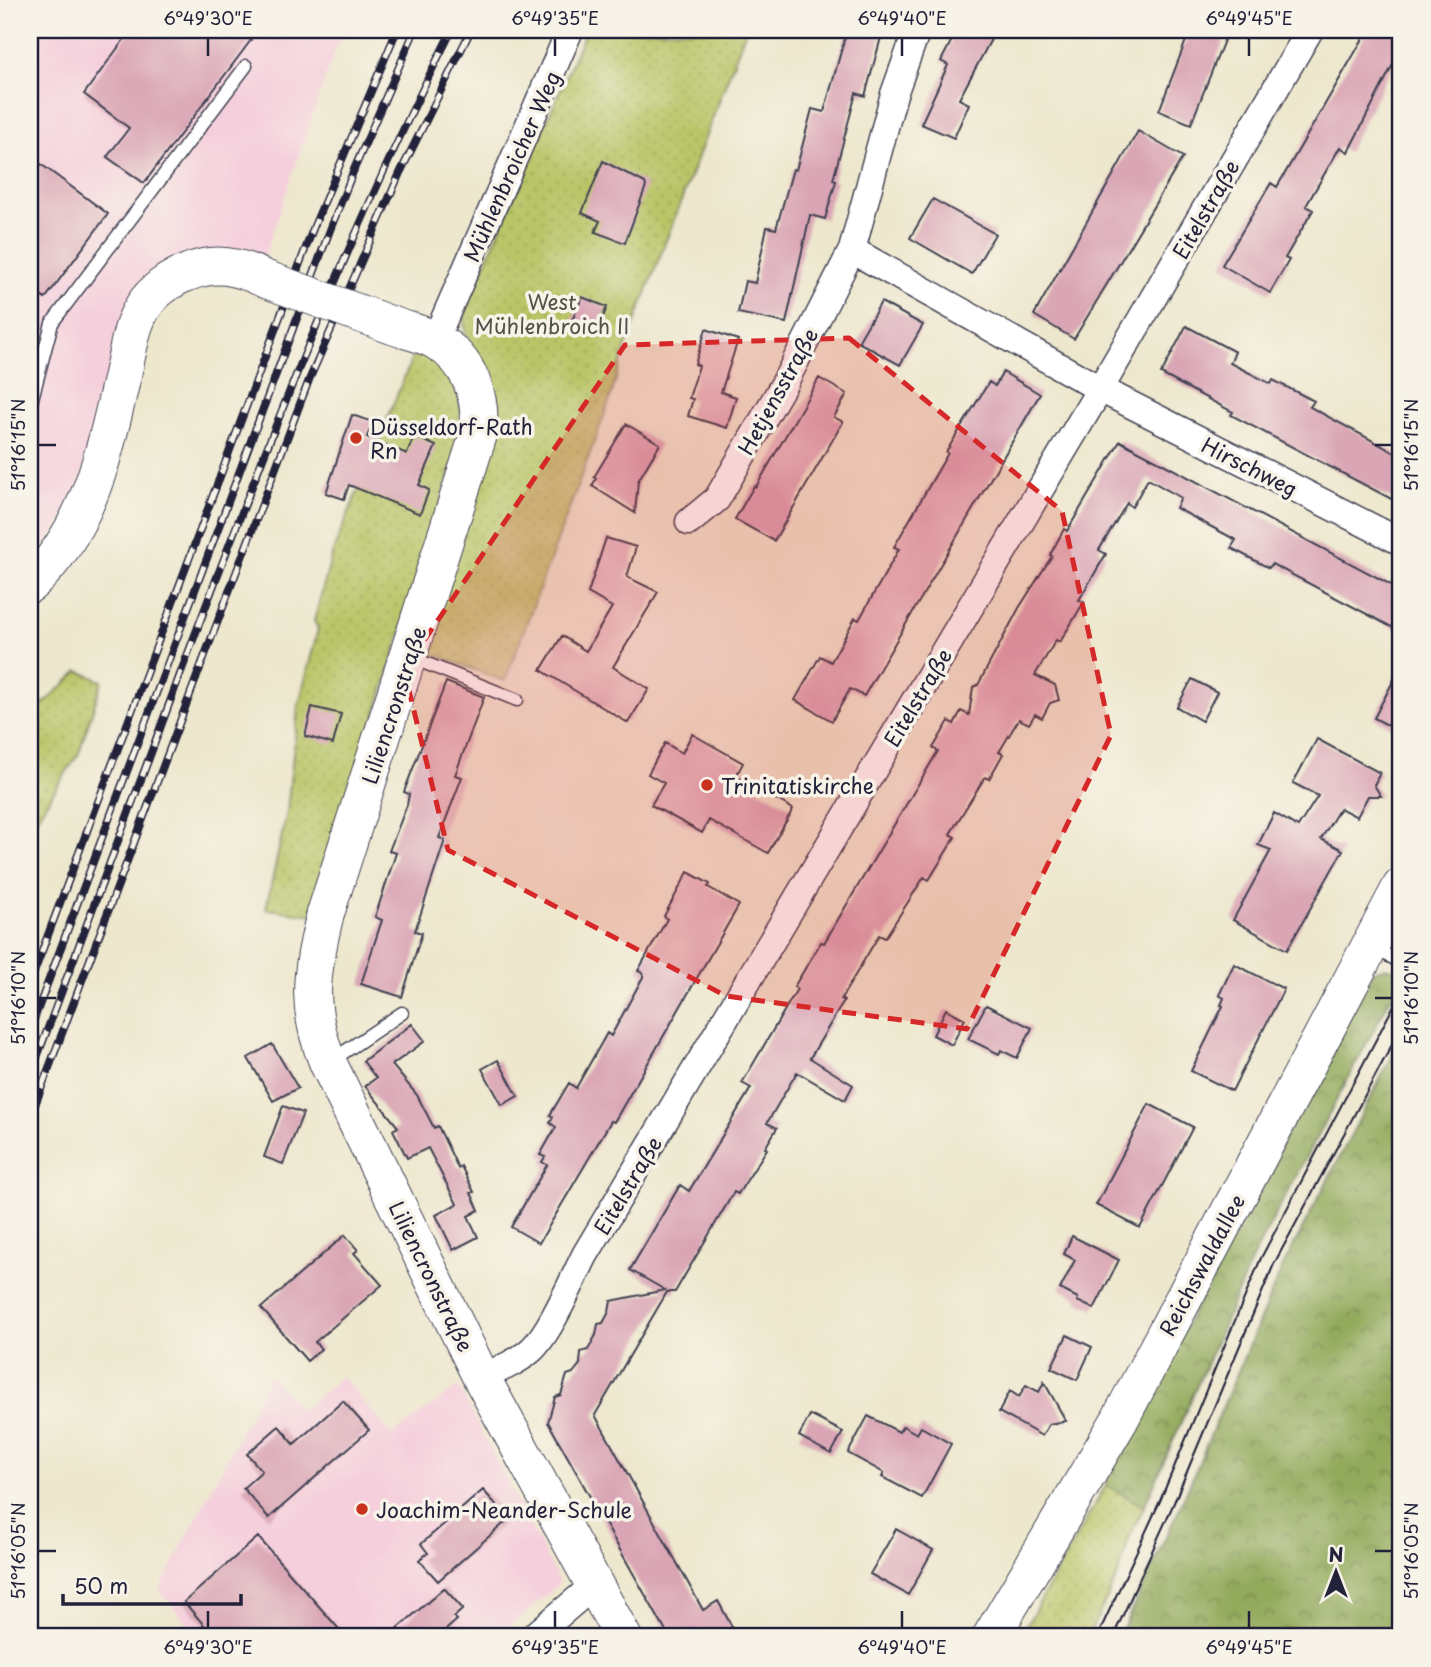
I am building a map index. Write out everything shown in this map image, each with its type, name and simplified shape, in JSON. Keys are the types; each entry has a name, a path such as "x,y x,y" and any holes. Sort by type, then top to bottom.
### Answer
{"main road":[{"name":"Liliencronstraße","path":"30,584 66,542 84,507 102,460 130,341 143,307 165,285 181,275 198,268 217,265 235,267 435,340 457,358 470,376 477,393 480,422 478,436 325,915 315,957 312,1001 314,1021 328,1063 481,1377 623,1637"},
{"name":"Reichswaldallee","path":"991,1637 1119,1421 1386,954 1401,887"}],"street":[{"name":"Mühlenbroicher Weg","path":"435,340 570,30"},
{"name":"Hetjensstraße","path":"689,522 717,499 785,382 852,250 894,94 917,30"},
{"name":"Eitelstraße","path":"481,1377 508,1365 533,1349 555,1314 585,1255 1100,389 1310,30"},
{"path":"852,250 1100,389"},
{"name":"Hirschweg","path":"1100,389 1401,542"},
{"path":"533,1637 593,1586"}],"lane":[{"path":"30,406 52,323 246,66"},
{"path":"409,657 517,700"},
{"path":"328,1063 402,1013"}],"highlighted area":[{"path":"849,338 1062,511 1111,735 967,1029 726,996 448,850 404,670 625,345"}],"shaded area":[{"path":"38,30 344,30 261,266 178,263 88,459 66,515 30,566 30,41"},
{"name":"Joachim-Neander-Schule","path":"270,1375 302,1411 342,1376 392,1435 458,1386 560,1583 499,1637 199,1637 159,1591"}],"green space":[{"name":"West Mühlenbroich II","path":"586,30 746,30 626,346 609,402 505,681 426,652 490,448 464,319 466,308"},
{"path":"418,344 442,362 454,380 463,431 314,915 266,909 287,811 298,708 318,629 314,621 333,551"},
{"path":"79,671 102,681 79,753 30,828 30,760 36,755 30,732 30,716"},
{"path":"1385,967 1401,971 1401,979 1254,1255 1144,1507 1106,1485 1107,1475 1373,971"},
{"path":"1401,1039 1401,1637 1119,1637 1180,1507 1283,1266"},
{"path":"1106,1485 1144,1507 1129,1538 1118,1575 1088,1637 1020,1637"}],"building":[{"path":"131,30 239,30 251,40 144,183 107,157 129,128 84,94"},
{"path":"847,30 883,30 865,96 856,93 825,219 810,215 786,323 738,313 745,281 755,283 767,227 776,229 793,169 796,170 812,109 824,112"},
{"path":"957,30 996,30 959,99 969,104 954,138 921,124 948,65 941,61"},
{"path":"1190,30 1228,30 1191,124 1159,111"},
{"path":"1368,30 1401,30 1401,49 1348,152 1340,147 1306,206 1313,210 1285,258 1289,260 1270,293 1222,265 1271,183 1277,187"},
{"path":"1138,131 1183,157 1074,339 1034,315"},
{"path":"30,156 108,214 45,299 30,287"},
{"path":"603,161 646,186 625,243 595,232 600,221 582,213"},
{"path":"933,199 995,234 972,274 910,238"},
{"path":"582,297 607,307 596,334 571,323"},
{"path":"881,302 923,325 900,365 858,342"},
{"path":"1186,326 1235,352 1230,363 1271,384 1273,380 1314,401 1310,407 1401,456 1401,504 1231,415 1233,412 1161,374"},
{"path":"706,329 738,340 721,392 736,397 727,428 688,416 693,399 689,398 699,366 695,364"},
{"path":"1003,372 1040,394 864,696 850,689 832,721 795,700 820,656 831,662 855,618 859,620 899,549 894,547 948,453 946,452 989,382 995,386"},
{"path":"819,378 847,394 834,417 843,422 774,541 735,519"},
{"path":"352,415 373,422 367,437 407,454 414,436 436,446 419,485 429,490 420,514 349,485 344,499 326,493"},
{"path":"626,424 660,444 638,481 635,513 592,486 596,479 594,477"},
{"path":"1120,441 1401,590 1401,632 1272,564 1269,568 1231,548 1236,540 1176,508 1181,498 1148,479 1132,507 1127,503 1099,550 1106,554 1079,600 1084,602 1060,642 1056,640 1035,675 1055,685 1059,700 1050,703 1042,718 1035,714 1029,724 1019,719 999,752 1003,754 989,779 985,777 950,834 955,837 929,880 924,877 885,938 879,935 810,1058 853,1085 845,1100 797,1072 767,1123 777,1128 765,1148 767,1149 738,1194 734,1192 675,1292 667,1292 595,1415 703,1610 718,1601 732,1627 715,1637 669,1637 548,1422 555,1397 561,1395 567,1375 573,1373 580,1364 581,1352 588,1350 598,1324 603,1323 609,1312 611,1301 665,1290 630,1270 680,1185 689,1191 751,1088 742,1083 797,989 794,987 821,942 824,943 938,751 933,748 949,721 954,724 961,711 969,715 973,687 978,685 1019,608 1052,556 1050,555 1064,529 1067,531"},
{"path":"606,538 636,547 627,577 658,592 613,667 649,689 628,723 541,670 562,636 586,651 612,607 588,593"},
{"path":"1401,666 1401,732 1374,718"},
{"path":"1192,679 1217,692 1202,721 1177,707"},
{"path":"446,682 484,697 455,775 462,777 439,838 445,840 415,931 422,933 402,997 361,984 382,920 375,917 396,853 389,851 407,805 409,794 404,792"},
{"path":"312,707 341,714 333,744 305,736"},
{"name":"Trinitatiskirche","path":"692,734 743,763 736,776 793,809 768,853 709,820 702,833 651,805 664,783 648,774 665,743 682,753"},
{"path":"1317,739 1380,773 1374,785 1381,796 1368,796 1357,817 1340,808 1321,839 1343,850 1287,950 1233,920 1271,850 1258,845 1274,813 1298,827 1318,796 1293,783"},
{"path":"688,872 739,905 614,1122 611,1121 539,1243 511,1227 547,1165 542,1162 545,1157 540,1155 556,1127 550,1123 553,1117 550,1115 569,1083 576,1088 607,1033 611,1036 643,977 643,973 638,971 667,919 664,916"},
{"path":"1234,964 1284,989 1232,1091 1191,1071 1223,1006 1221,1005 1224,998 1219,995"},
{"path":"986,1005 1032,1028 1017,1058 1001,1050 999,1054 968,1039"},
{"path":"946,1009 965,1019 952,1045 933,1035"},
{"path":"412,1024 425,1041 392,1065 417,1095 434,1128 438,1126 458,1168 461,1166 474,1192 471,1193 479,1210 468,1216 478,1237 453,1250 436,1215 457,1204 428,1148 407,1158 393,1130 398,1127 365,1086 376,1078 363,1061"},
{"path":"272,1044 298,1088 273,1101 248,1058"},
{"path":"498,1060 518,1096 502,1105 482,1069"},
{"path":"1149,1104 1193,1127 1140,1228 1096,1205"},
{"path":"283,1106 303,1113 283,1164 264,1157"},
{"path":"345,1235 358,1250 354,1253 382,1285 315,1342 321,1349 307,1361 261,1308"},
{"path":"1072,1236 1119,1260 1094,1309 1060,1289 1075,1260 1064,1254"},
{"path":"1067,1335 1092,1347 1077,1380 1051,1368"},
{"path":"1044,1382 1066,1421 1049,1424 1042,1436 999,1412 1010,1391 1019,1397 1026,1385 1039,1392"},
{"path":"343,1401 369,1430 269,1518 243,1488 262,1471 247,1454 279,1426 294,1444"},
{"path":"810,1415 843,1432 831,1454 799,1436"},
{"path":"868,1416 899,1432 903,1426 917,1434 921,1427 951,1444 922,1498 882,1477 884,1473 848,1453"},
{"path":"483,1490 509,1519 438,1581 419,1560 428,1553 421,1544"},
{"path":"896,1529 933,1550 908,1595 870,1574"},
{"path":"258,1537 346,1637 221,1637 213,1628 209,1631 184,1602"},
{"path":"444,1588 463,1609 454,1617 457,1620 438,1637 388,1637"}],"tram line":[{"path":"1097,1637 1160,1501 1261,1258 1401,992"},
{"path":"1113,1637 1173,1505 1274,1264 1401,1028"}],"railway":[{"path":"30,983 314,226 397,30"},
{"path":"30,1030 330,230 415,30"},
{"path":"30,1076 212,590 307,347 376,187 452,30"},
{"path":"30,1118 309,380 400,173 471,30"}],"place":[{"name":"Düsseldorf-Rath Rn","path":"356,438"},
{"name":"Trinitatiskirche","path":"707,785"},
{"name":"Joachim-Neander-Schule","path":"362,1509"}]}
